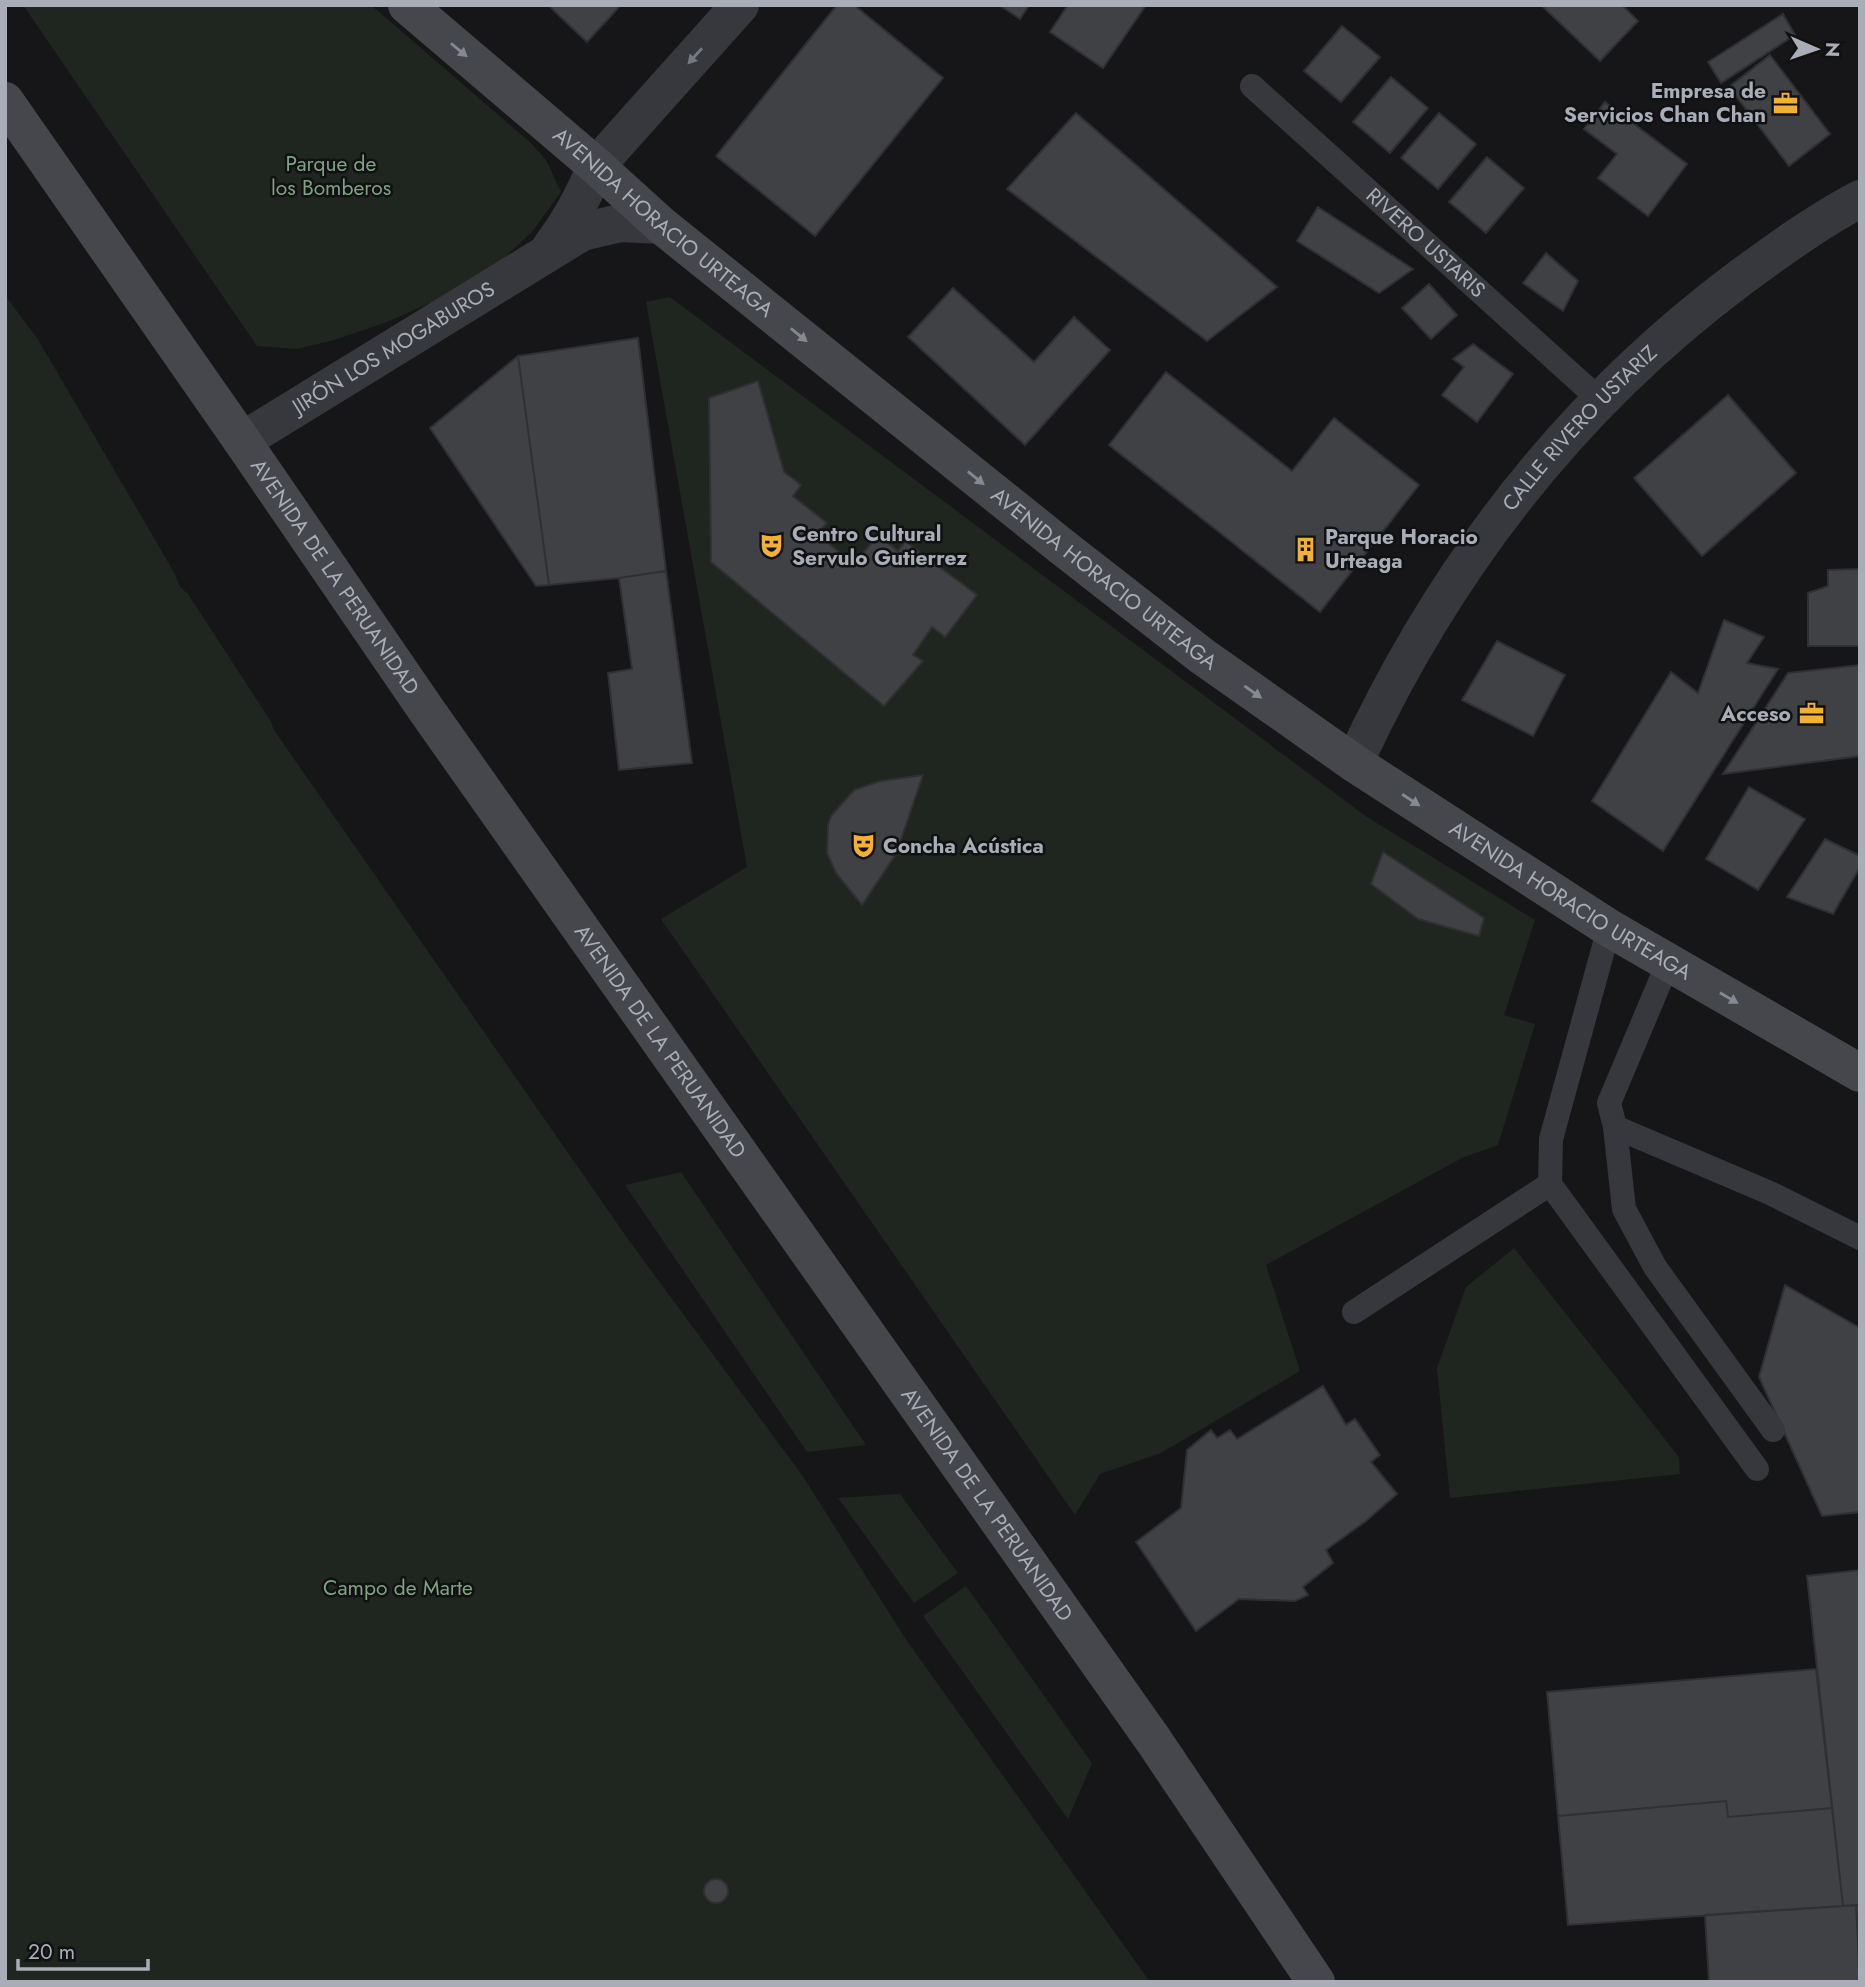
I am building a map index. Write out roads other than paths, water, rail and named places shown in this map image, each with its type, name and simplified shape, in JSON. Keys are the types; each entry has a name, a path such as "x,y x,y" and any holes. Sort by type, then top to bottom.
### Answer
{"street":[{"name":"AVENIDA HORACIO URTEAGA","path":"407,5 661,225 1060,546 1191,647 1354,763 1609,928 1860,1073"},
{"name":"JIRÓN LOS MOGABUROS","path":"547,253 567,226 596,166 740,5"},
{"name":"AVENIDA DE LA PERUANIDAD","path":"5,101 427,711 1154,1741 1316,1982"},
{"name":"CALLE RIVERO USTARIZ","path":"1354,763 1374,719 1415,643 1461,569 1512,499 1547,457 1600,400 1697,310 1769,256 1860,199"},
{"name":"JIRÓN LOS MOGABUROS","path":"242,441 582,232 621,223 661,225"}],"lane":[{"name":"RIVERO USTARIS","path":"1252,86 1600,400"},
{"path":"1609,928 1551,1139 1550,1184 1757,1469"},
{"path":"1668,963 1609,1103 1615,1127 1624,1209 1655,1267 1773,1430"},
{"path":"1615,1127 1770,1194 1860,1238"},
{"path":"1354,1312 1550,1184"}],"place":[{"name":"Empresa de Servicios Chan Chan","path":"1786,103"},
{"name":"Centro Cultural Servulo Gutierrez","path":"772,546"},
{"name":"Parque Horacio Urteaga","path":"1305,549"},
{"name":"Acceso","path":"1811,714"},
{"name":"Concha Acústica","path":"863,846"}],"park label":[{"name":"Parque de los Bomberos","path":"331,176"},
{"name":"Campo de Marte","path":"398,1588"}]}
